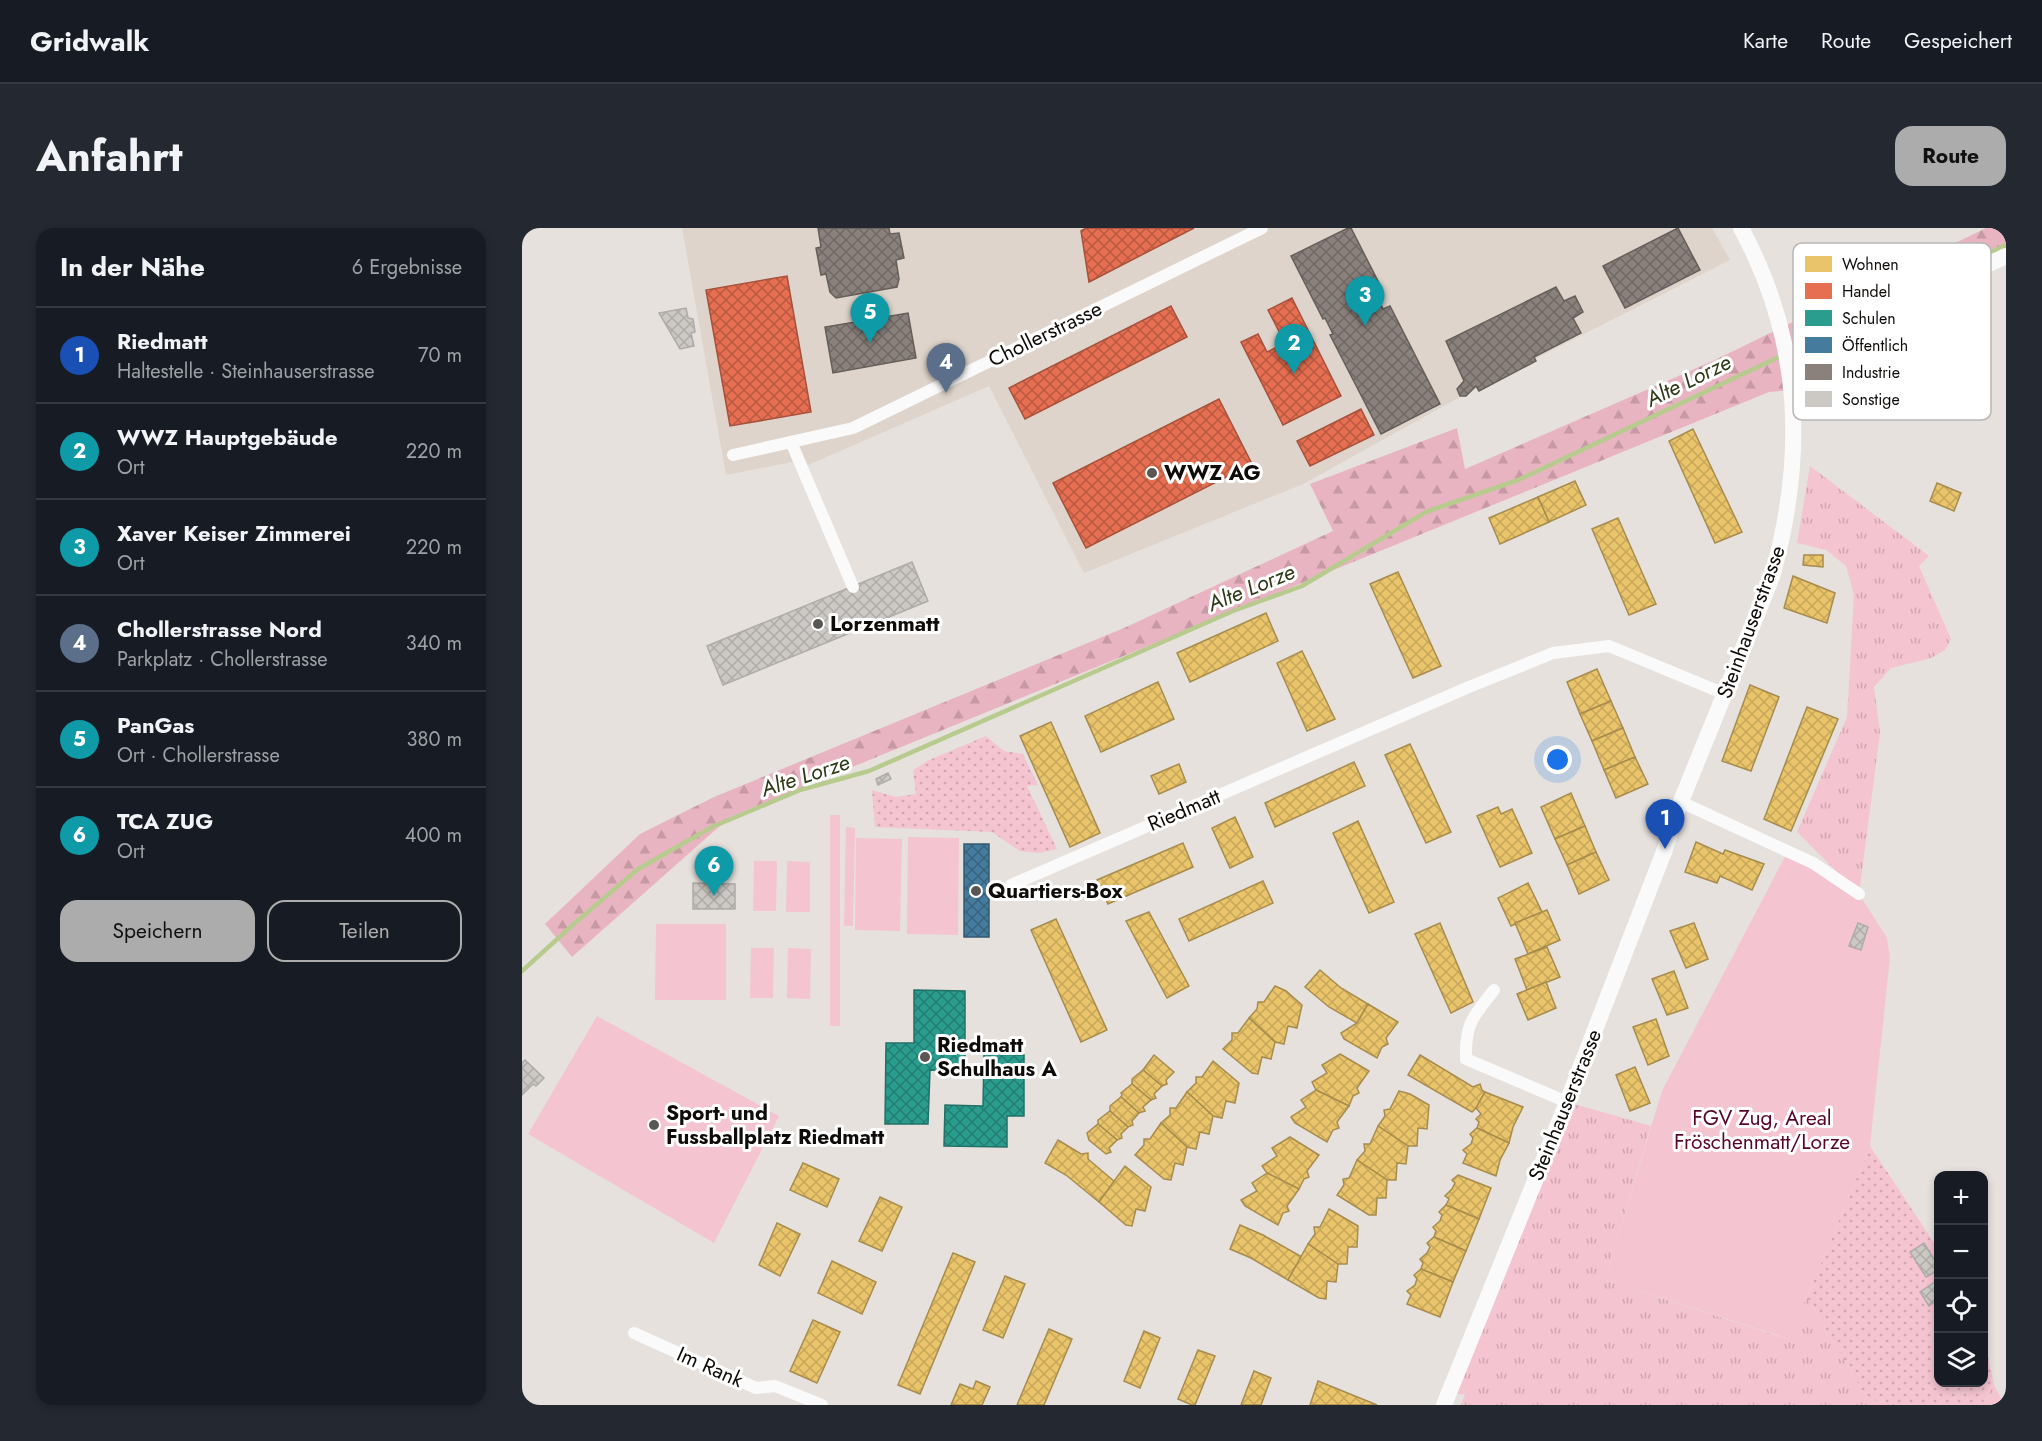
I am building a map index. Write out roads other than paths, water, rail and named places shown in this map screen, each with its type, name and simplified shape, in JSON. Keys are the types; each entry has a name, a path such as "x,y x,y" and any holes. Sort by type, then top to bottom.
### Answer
{"street":[{"name":"Chollerstrasse","path":"733,455 853,428 1262,228"},
{"name":"Steinhauserstrasse","path":"1741,228 1762,271 1775,307 1787,358 1793,398"},
{"path":"1991,263 2006,256"},
{"name":"Steinhauserstrasse","path":"1443,1405 1567,1102 1681,802 1772,577 1782,543 1791,489 1793,420"},
{"path":"791,442 853,586"},
{"name":"Riedmatt","path":"1011,885 1553,653 1609,646 1725,694"},
{"path":"1681,802 1813,863 1859,894"},
{"path":"1494,990 1470,1021 1465,1038 1466,1059 1567,1102"},
{"name":"Im Rank","path":"634,1333 756,1388 775,1386 822,1405"}],"waterway":[{"name":"Alte Lorze","path":"1991,252 2006,245"},
{"name":"Alte Lorze","path":"522,971 638,869 712,827 800,790 869,771 1233,611 1302,586 1426,512 1518,480 1783,355"}],"place":[{"name":"Xaver Keiser Zimmerei","path":"1365,326"},
{"name":"PanGas","path":"870,343"},
{"name":"WWZ Hauptgebäude","path":"1294,374"},
{"name":"Chollerstrasse Nord","path":"946,393"},
{"name":"WWZ AG","path":"1152,473"},
{"name":"Lorzenmatt","path":"818,624"},
{"name":"Riedmatt","path":"1665,849"},
{"name":"Quartiers-Box","path":"976,891"},
{"name":"TCA ZUG","path":"714,896"},
{"name":"Riedmatt Schulhaus A","path":"925,1057"},
{"name":"Sport- und Fussballplatz Riedmatt","path":"654,1125"}],"park label":[{"name":"FGV Zug, Areal Fröschenmatt/Lorze","path":"1762,1130"}]}
